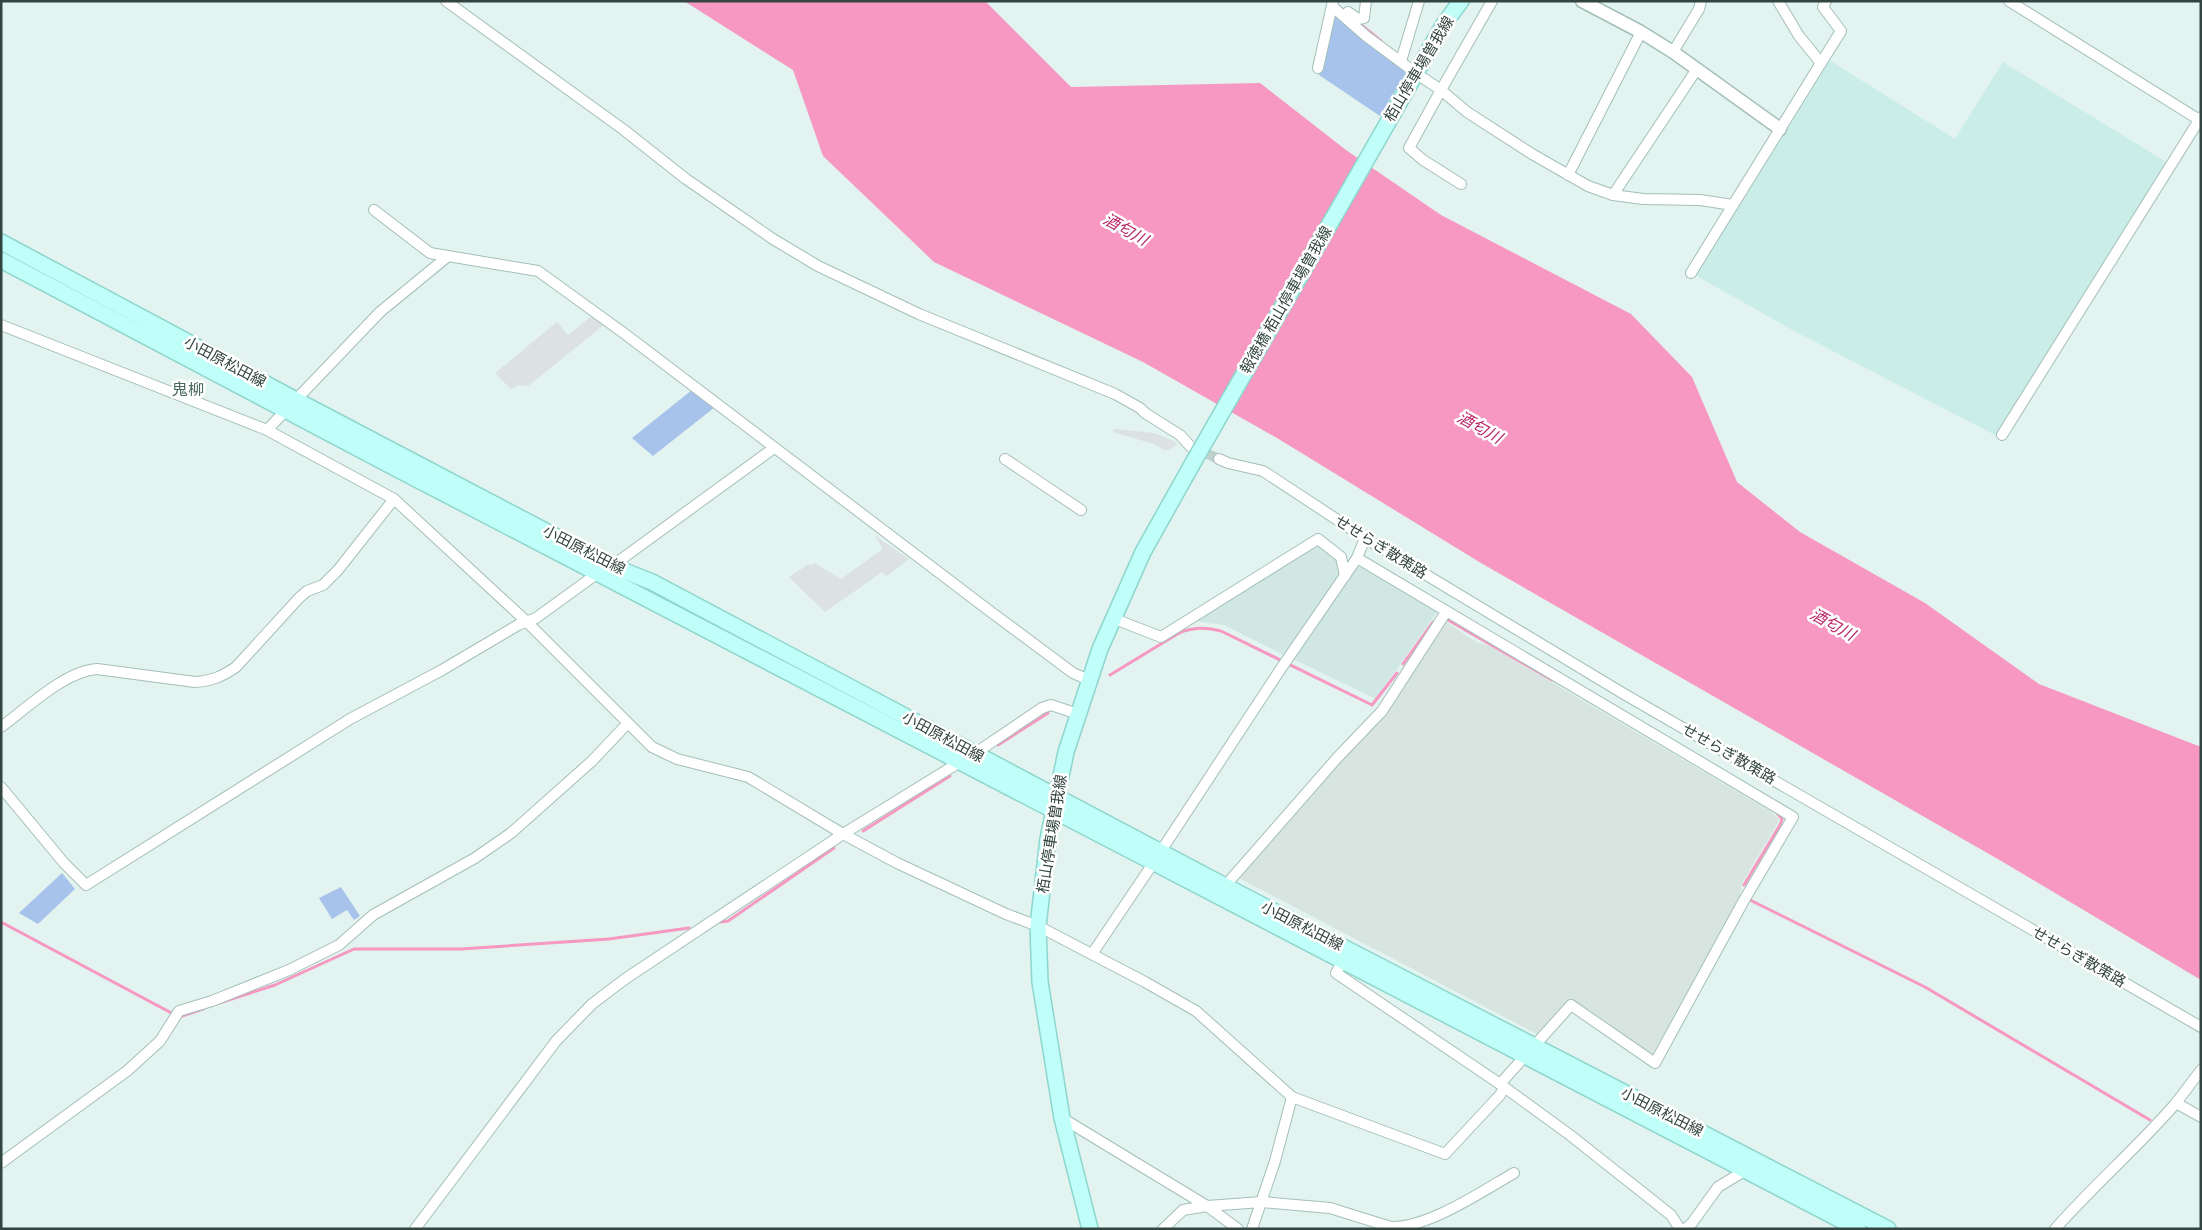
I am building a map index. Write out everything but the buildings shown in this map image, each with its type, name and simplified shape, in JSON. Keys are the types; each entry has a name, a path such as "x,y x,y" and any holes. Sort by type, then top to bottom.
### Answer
{"main road":[{"name":"栢山停車場曽我線","path":"1379,138 1440,32 1461,1"},
{"name":"報徳橋 栢山停車場曽我線","path":"1192,454 1379,138"},
{"name":"小田原松田線","path":"1,242 291,405 598,573 960,762 1056,804 1157,856 1343,961 1530,1051 1888,1229"},
{"name":"小田原松田線","path":"1,260 612,566 652,582 974,754 1056,804"},
{"name":"栢山停車場曽我線","path":"1090,1229 1062,1118 1040,982 1038,926 1048,840 1066,752 1112,618 1192,454"},
{"name":"小田原松田線","path":"1157,856 1225,886 1858,1229"}],"street":[{"path":"446,1 624,130 686,180 773,239 818,266 919,314 1115,394 1180,435 1192,454"},
{"path":"1356,22 1364,18 1366,1"},
{"path":"1401,61 1419,1"},
{"path":"1461,184 1423,160 1409,148 1492,1"},
{"path":"1582,1 1673,52 1780,129"},
{"path":"1673,52 1699,9 1701,1"},
{"path":"1778,1 1799,36 1821,63"},
{"path":"1691,273 1842,31 1823,7 1826,1"},
{"path":"2002,435 2200,119 2009,1"},
{"path":"1318,68 1334,3 1409,68"},
{"path":"1568,175 1640,32"},
{"path":"1613,195 1697,69"},
{"path":"1423,78 1441,90 1466,112 1588,186 1613,195 1644,199 1700,200 1733,206"},
{"path":"374,210 430,253 538,271 625,334 997,617 1073,673 1089,682"},
{"path":"267,430 380,312 447,257"},
{"path":"1,325 267,430 394,499 527,622 652,747 677,758 748,777 843,834 915,872 1006,914 1038,926 1196,1010 1292,1097 1445,1154 1571,1004 1654,1063 1743,902 1793,818 1446,612 1408,594 1357,558"},
{"path":"1,787 64,862 86,885 350,719 442,670 518,625 536,618 598,573 612,566 774,448"},
{"path":"1005,459 1081,510"},
{"name":"せせらぎ散策路","path":"1218,459 1228,463 1263,470 1365,538 1624,694 2201,1026"},
{"path":"1,727 63,681 84,669 196,682 210,681 224,675 236,667 299,598 307,591 323,585 338,570 394,499"},
{"path":"1092,954 1357,558 1365,538"},
{"path":"1112,618 1161,637 1318,539 1340,557 1344,576"},
{"path":"1225,886 1337,758 1382,711 1446,612"},
{"path":"1396,667 1406,673"},
{"path":"974,754 1042,708 1052,705 1079,711"},
{"path":"1,1163 128,1071 160,1041 179,1011 212,1001 290,970 340,945 373,915 475,858 511,833 592,761 627,724"},
{"path":"415,1229 556,1041 592,1004 625,979 843,834 960,762"},
{"path":"1343,961 1336,972 1570,1135 1671,1215 1680,1229"},
{"path":"2055,1229 2083,1197 2150,1134 2201,1070"},
{"path":"1252,1229 1275,1161 1292,1097"},
{"path":"2176,1103 2201,1116"},
{"path":"1062,1118 1207,1206 1238,1229"},
{"path":"1685,1229 1692,1223 1718,1187 1746,1170"},
{"path":"1163,1229 1183,1210 1207,1206 1262,1202 1330,1208 1391,1227 1399,1227 1421,1223 1514,1173"}],"shaded area":[{"path":"1335,13 1407,71 1380,116 1319,75"},
{"path":"1829,60 1955,139 2003,62 2168,163 1997,436 1794,331 1695,275 1825,62"},
{"path":"593,315 605,324 528,386 518,385 511,389 495,373 557,322 568,335"},
{"path":"692,390 715,407 653,456 632,438"},
{"path":"1114,429 1154,433 1174,441 1177,445 1166,451 1154,444 1113,432"},
{"path":"874,535 909,559 887,576 882,572 825,612 789,577 809,564 811,566 814,563 841,579 883,549"},
{"path":"1319,542 1339,557 1341,573 1286,656 1224,625 1193,621"},
{"path":"1357,567 1437,612 1376,699 1293,659"},
{"path":"1446,622 1476,642 1490,646 1770,811 1778,818 1778,823 1742,883 1739,901 1652,1055 1647,1054 1570,998 1537,1034 1237,877 1320,782 1386,712"},
{"path":"62,873 75,889 38,924 19,913"},
{"path":"341,887 360,916 354,920 347,910 332,919 319,898"}],"water":[{"name":"酒匂川","path":"684,1 985,1 1071,87 1260,83 1346,150 1441,215 1631,314 1692,377 1737,482 1800,532 1925,603 2039,684 2201,747 2201,980 2003,862 1481,563 1277,438 1143,362 934,262 823,156 793,70"}],"waterway":[{"path":"1360,20 1360,24 1381,41"},
{"path":"1448,620 1552,680"},
{"path":"1403,664 1433,622"},
{"path":"1110,675 1179,633 1200,628 1221,631 1372,705 1397,673"},
{"path":"998,745 1048,713"},
{"path":"863,831 950,776"},
{"path":"1744,885 1780,825 1782,819 1777,813"},
{"path":"721,922 728,921 834,848"},
{"path":"1750,900 1925,987 2150,1120"},
{"path":"1,922 179,1017 203,1009"},
{"path":"216,1004 275,985 354,949 461,949 609,939 689,928"}],"tunnel":[{"path":"1194,448 1219,459"}],"district":[{"name":"鬼柳","path":"188,389"}]}
